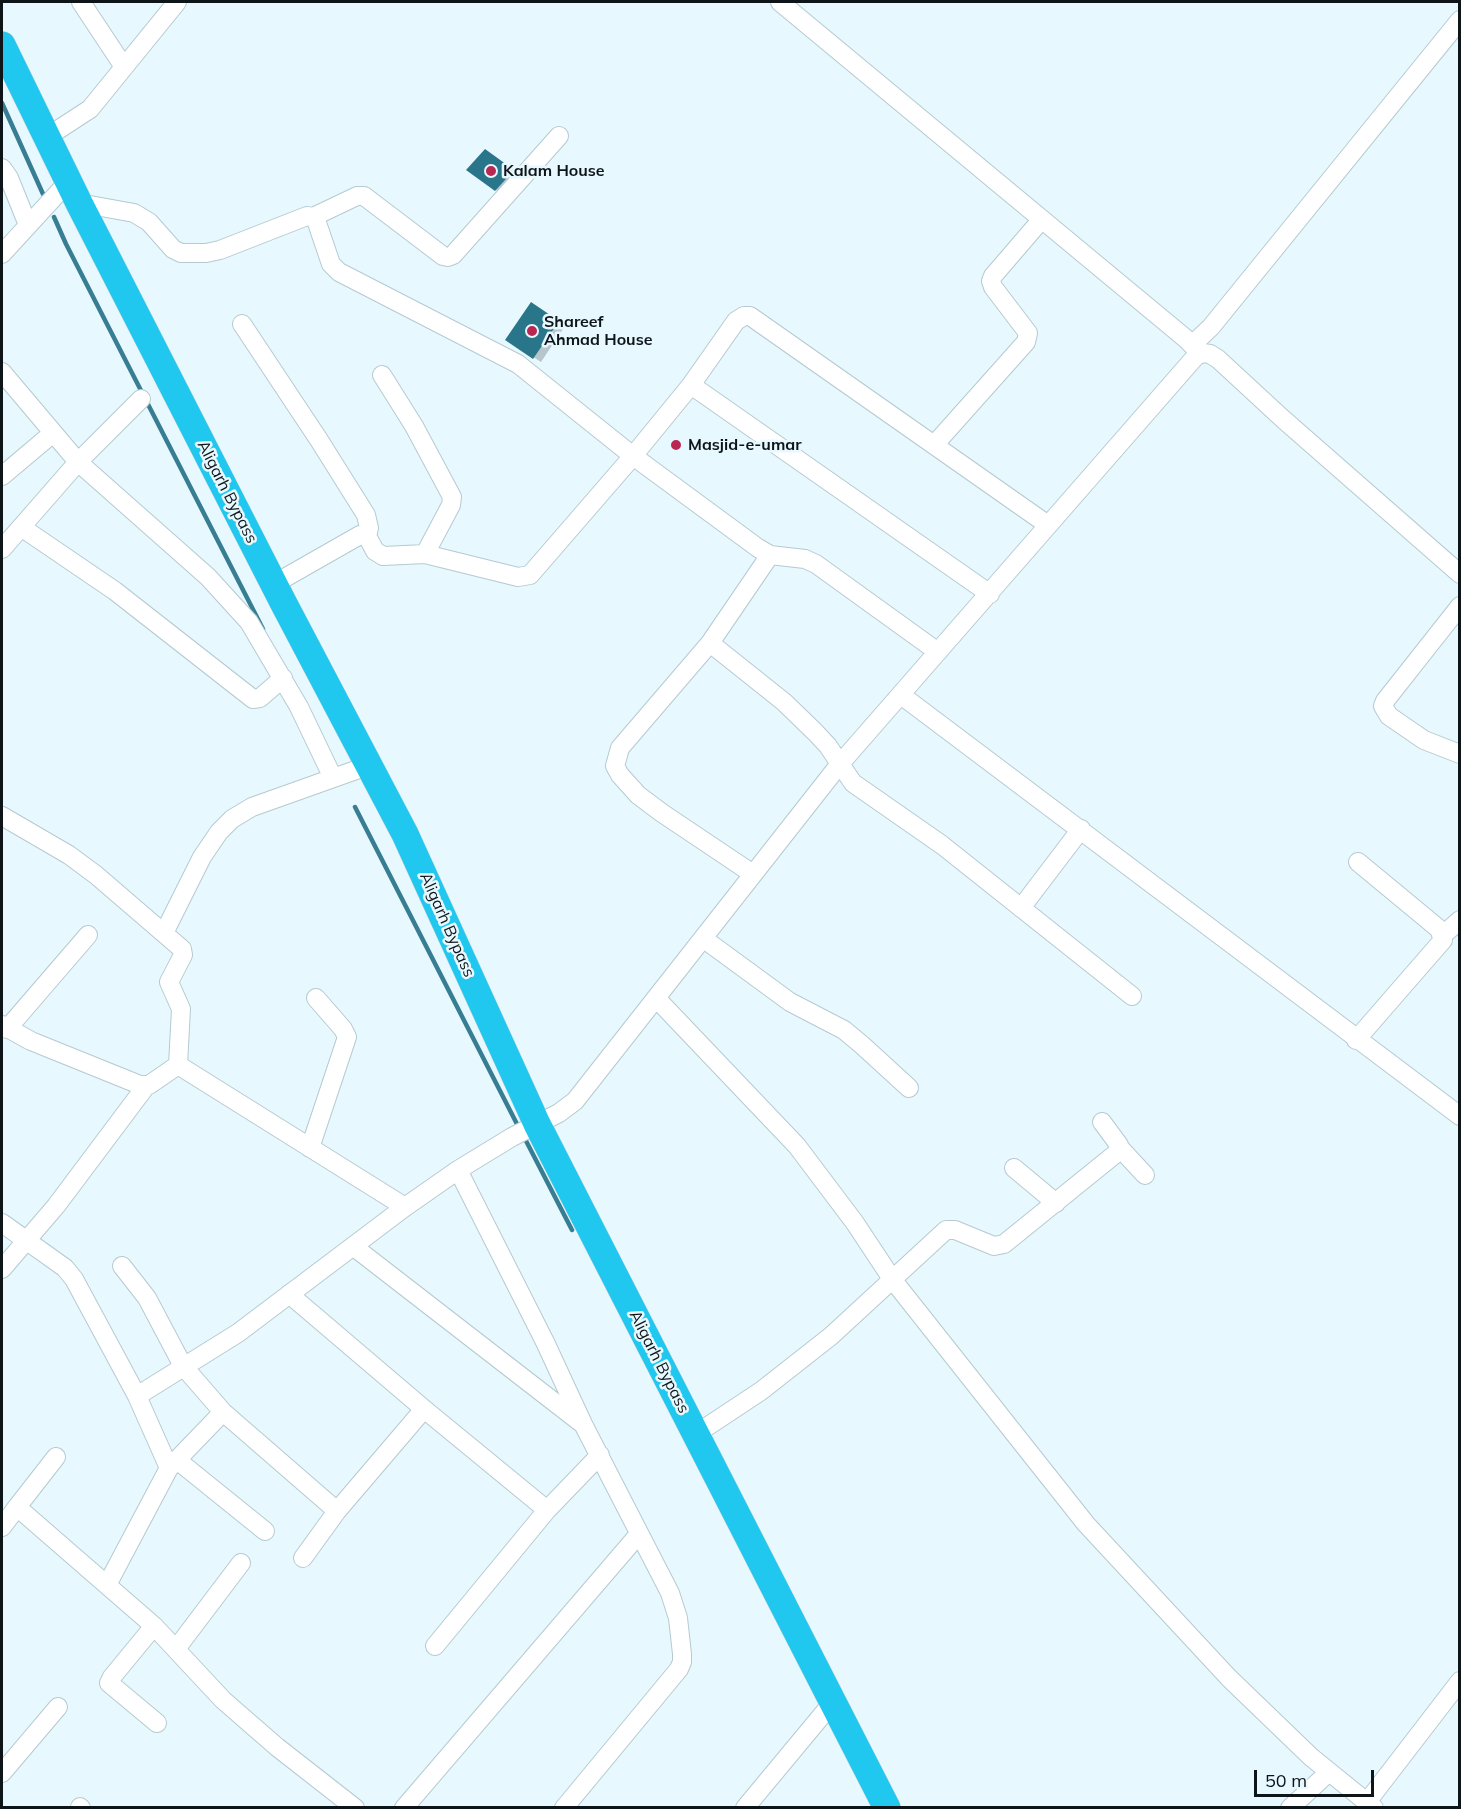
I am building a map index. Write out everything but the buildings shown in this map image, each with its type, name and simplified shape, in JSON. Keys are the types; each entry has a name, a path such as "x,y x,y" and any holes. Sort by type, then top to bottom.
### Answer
{"highway":[{"name":"Aligarh Bypass","path":"2,45 74,192 274,584 405,834 526,1130 696,1434 833,1702 881,1804"}],"street":[{"path":"81,2 124,67"},
{"path":"47,137 90,109 177,2"},
{"path":"780,2 1196,349 1218,359 1282,419 1460,574"},
{"path":"137,1396 238,1332 458,1170 559,1113 574,1101 839,765 1196,356 1196,349 1211,327 1460,20"},
{"path":"2,254 28,225 74,192 134,213 149,222 172,249 190,254 206,254 220,250 307,216 313,217 357,196 364,196 448,258 559,136"},
{"path":"2,168 9,178 28,225"},
{"path":"313,217 334,268 518,364 633,456 748,541 770,555 805,559 816,564 938,652"},
{"path":"935,444 1026,342 1028,333 993,287 991,280 1042,219"},
{"path":"242,324 366,516 369,528 367,536 378,554 425,554 518,577 530,575 633,456 691,385 736,321 744,316 750,316 1048,525"},
{"path":"2,372 78,462 208,577 249,622 308,723 333,778"},
{"path":"382,375 414,426 452,497 425,554"},
{"path":"691,385 990,594"},
{"path":"2,549 78,462 141,399"},
{"path":"2,476 53,433"},
{"path":"21,527 115,591 253,699 260,698 283,678"},
{"path":"274,584 360,535 367,536"},
{"path":"753,874 662,813 632,788 615,766 620,748 710,643 770,555"},
{"path":"1460,606 1385,700 1383,706 1389,716 1424,740 1460,754"},
{"path":"710,643 784,702 808,725 828,746 839,765 854,783 942,845 1132,996"},
{"path":"901,695 1081,829 1356,1040 1460,1116"},
{"path":"164,933 202,857 219,832 232,819 252,807 370,765"},
{"path":"2,816 69,855 96,875 183,952 170,982 181,1009 177,1065"},
{"path":"1021,908 1081,829"},
{"path":"1356,1040 1442,943 1443,935 1439,929 1358,862"},
{"path":"1443,935 1460,920"},
{"path":"88,935 4,1027 31,1041 146,1086"},
{"path":"704,939 790,1002 844,1030 909,1088"},
{"path":"310,1148 346,1036 343,1029 316,998"},
{"path":"656,998 797,1146 855,1223 892,1280 1093,1532 1229,1678 1328,1773 1370,1805 1460,1682"},
{"path":"2,1269 56,1206 146,1086 177,1065"},
{"path":"177,1065 405,1207"},
{"path":"1102,1122 1120,1148 1145,1175"},
{"path":"696,1434 760,1391 831,1336 946,1230 955,1230 999,1246 1117,1154 1120,1148"},
{"path":"1014,1168 1056,1203"},
{"path":"458,1170 675,1605 682,1662 679,1669 564,1808"},
{"path":"2,1223 65,1268 74,1280 173,1464 266,1531"},
{"path":"354,1247 583,1424"},
{"path":"122,1266 147,1298 183,1366 223,1412 337,1511"},
{"path":"290,1294 424,1409 547,1510"},
{"path":"303,1558 337,1511 424,1409"},
{"path":"107,1585 173,1464 223,1412"},
{"path":"435,1646 547,1510 600,1455"},
{"path":"2,1527 56,1457"},
{"path":"17,1507 154,1626 223,1700 277,1747 355,1808"},
{"path":"404,1808 639,1534"},
{"path":"176,1649 241,1563"},
{"path":"154,1626 109,1683 157,1723"},
{"path":"745,1808 833,1702"},
{"path":"2,1773 58,1707"},
{"path":"1290,1808 1328,1773"}],"waterway":[{"path":"2,103 43,194"},
{"path":"54,217 263,629"},
{"path":"355,807 519,1128"},
{"path":"523,1135 572,1230"}],"place":[{"name":"Kalam House","path":"491,171"},
{"name":"Shareef Ahmad House","path":"532,331"},
{"name":"Masjid-e-umar","path":"676,445"}]}
